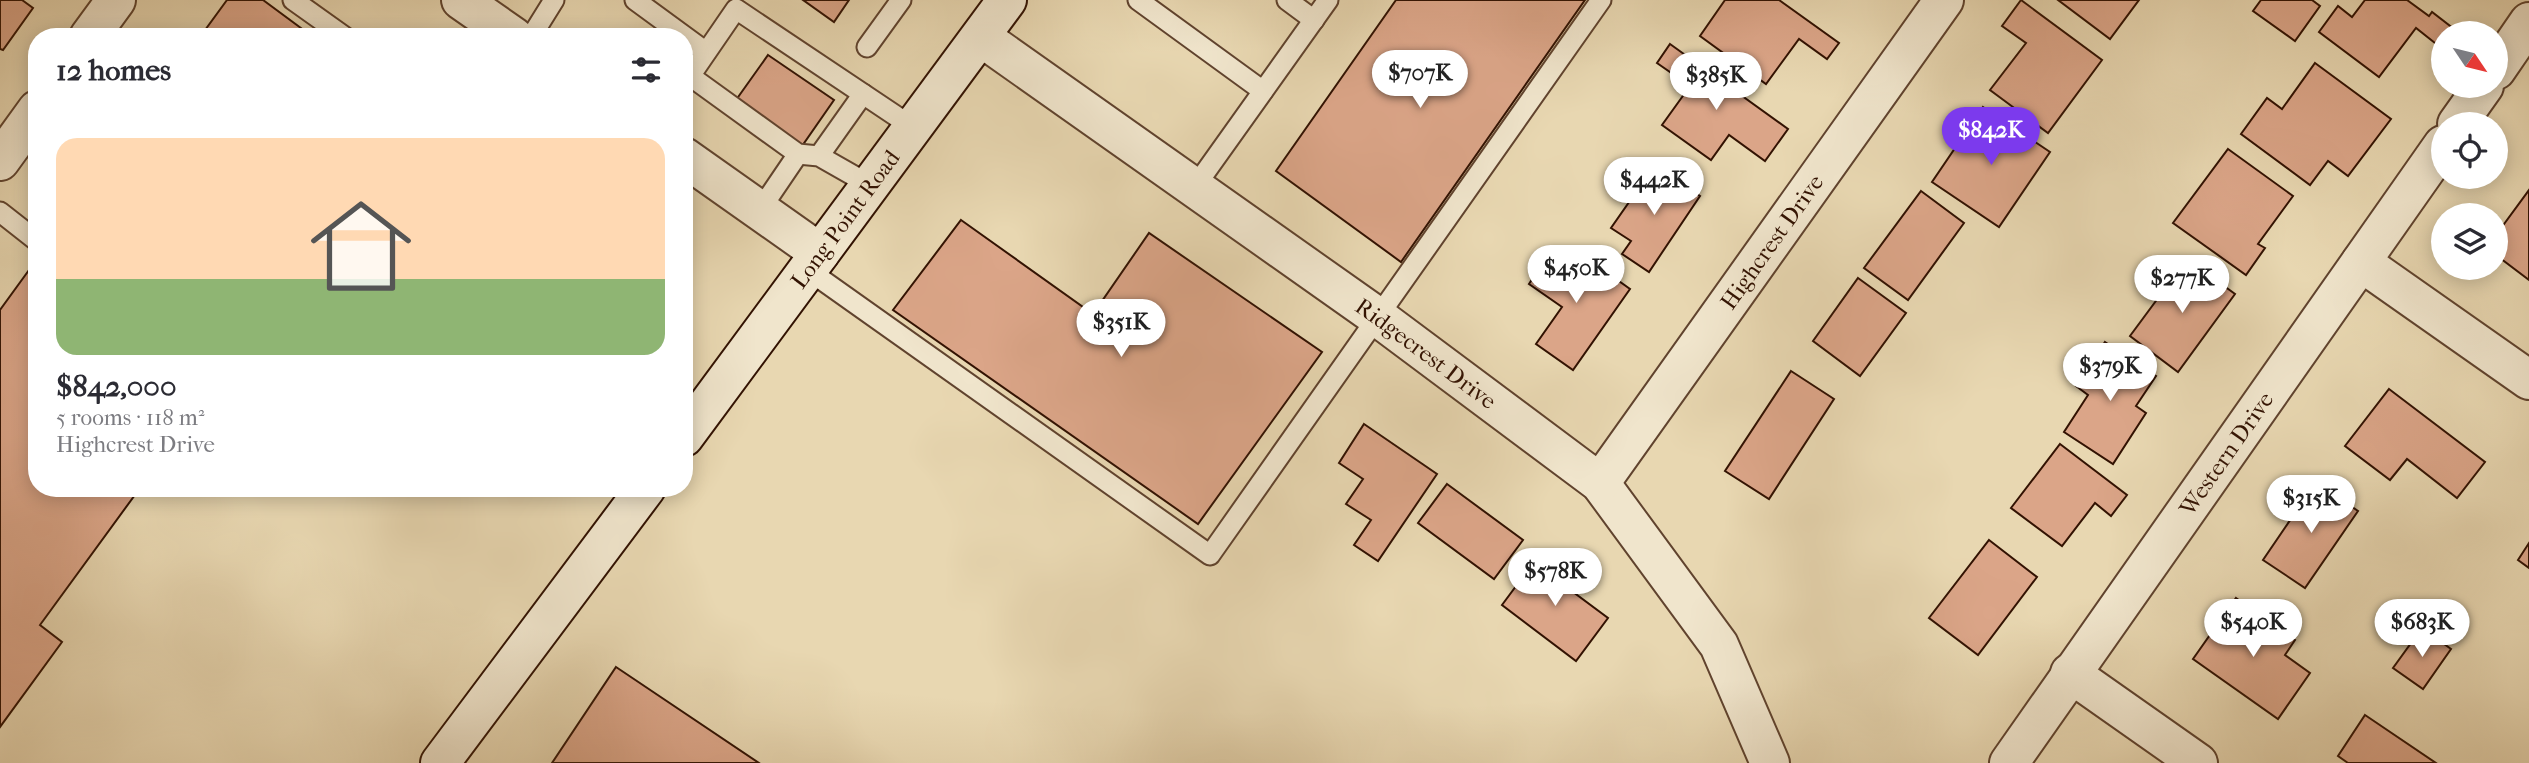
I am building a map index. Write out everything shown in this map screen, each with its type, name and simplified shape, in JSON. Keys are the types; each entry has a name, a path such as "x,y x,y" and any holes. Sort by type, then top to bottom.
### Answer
{"street":[{"path":"96,28 116,0"},
{"path":"461,0 501,28"},
{"name":"Long Point Road","path":"693,425 1007,0"},
{"name":"Highcrest Drive","path":"1600,483 1944,0"},
{"path":"2508,53 2529,22"},
{"name":"Ridgecrest Drive","path":"981,37 1379,318 1600,483 1719,645 1770,763"},
{"path":"0,161 28,122"},
{"name":"Western Drive","path":"2009,763 2431,162"},
{"path":"693,163 760,210 814,262"},
{"path":"2361,262 2529,380"},
{"path":"440,763 639,497"},
{"path":"2070,673 2198,763"}],"lane":[{"path":"293,0 332,28"},
{"path":"537,28 554,0"},
{"path":"635,0 673,28"},
{"path":"867,47 901,0"},
{"path":"1138,0 1263,91"},
{"path":"1287,0 1314,20"},
{"path":"1194,188 1328,0"},
{"path":"814,262 1210,555 1601,0"},
{"path":"693,72 736,9 914,128"},
{"path":"693,42 706,52"},
{"path":"693,78 798,155 819,156 870,185"},
{"path":"819,156 863,94"},
{"path":"760,210 798,155"},
{"path":"0,212 28,234"}],"building":[{"path":"0,0 22,0 33,8 3,50 0,49"},
{"path":"227,0 263,0 301,28 207,28"},
{"path":"803,0 849,0 834,22"},
{"path":"1396,0 1585,0 1401,262 1276,171"},
{"path":"1725,0 1779,0 1839,43 1827,59 1799,39 1766,84 1700,36"},
{"path":"2021,0 2102,60 2048,133 1990,90 2026,43 2002,26"},
{"path":"2058,0 2139,0 2110,39"},
{"path":"2261,0 2312,0 2320,6 2295,41 2253,11"},
{"path":"2365,0 2407,0 2429,16 2432,12 2444,21 2431,21 2431,40 2416,28 2379,77 2319,32 2338,6 2352,17"},
{"path":"1670,44 1788,129 1765,161 1729,135 1711,160 1662,125 1690,86 1657,63"},
{"path":"768,55 834,100 802,146 736,100"},
{"path":"2315,63 2391,119 2348,176 2328,161 2310,185 2241,134 2267,98 2282,109"},
{"path":"1983,107 2050,152 1999,227 1932,182"},
{"path":"2228,149 2293,196 2258,244 2265,248 2246,275 2173,223"},
{"path":"1655,165 1700,196 1649,272 1622,254 1631,241 1611,228"},
{"path":"2529,190 2529,280 2508,264 2508,219"},
{"path":"1921,191 1964,223 1908,300 1864,268"},
{"path":"961,220 1093,314 1149,233 1322,352 1198,524 893,310"},
{"path":"1551,251 1569,263 1577,251 1630,289 1573,370 1536,344 1562,307 1529,284"},
{"path":"2187,259 2235,294 2178,372 2130,336"},
{"path":"28,271 28,497 133,497 40,625 62,642 0,727 0,310"},
{"path":"1858,278 1906,313 1860,376 1813,341"},
{"path":"2105,342 2156,376 2136,406 2146,413 2113,464 2064,432 2088,395 2076,386"},
{"path":"1791,371 1834,399 1769,499 1725,471"},
{"path":"2389,389 2485,462 2457,498 2407,459 2390,480 2345,446"},
{"path":"1364,424 1437,474 1378,561 1354,545 1371,520 1346,504 1363,479 1339,463"},
{"path":"2060,444 2127,495 2111,516 2095,503 2062,546 2011,508"},
{"path":"2316,482 2358,511 2305,588 2263,560"},
{"path":"1447,484 1523,540 1494,579 1418,523"},
{"path":"1989,540 2037,577 1978,655 1929,618"},
{"path":"2529,543 2529,568 2518,560"},
{"path":"1542,551 1565,569 1557,580 1608,618 1576,661 1502,605"},
{"path":"2236,598 2295,640 2285,655 2310,673 2278,719 2193,659"},
{"path":"2422,628 2451,649 2423,689 2393,668"},
{"path":"616,667 759,763 552,763"},
{"path":"2365,715 2436,763 2348,763 2338,756"}]}
